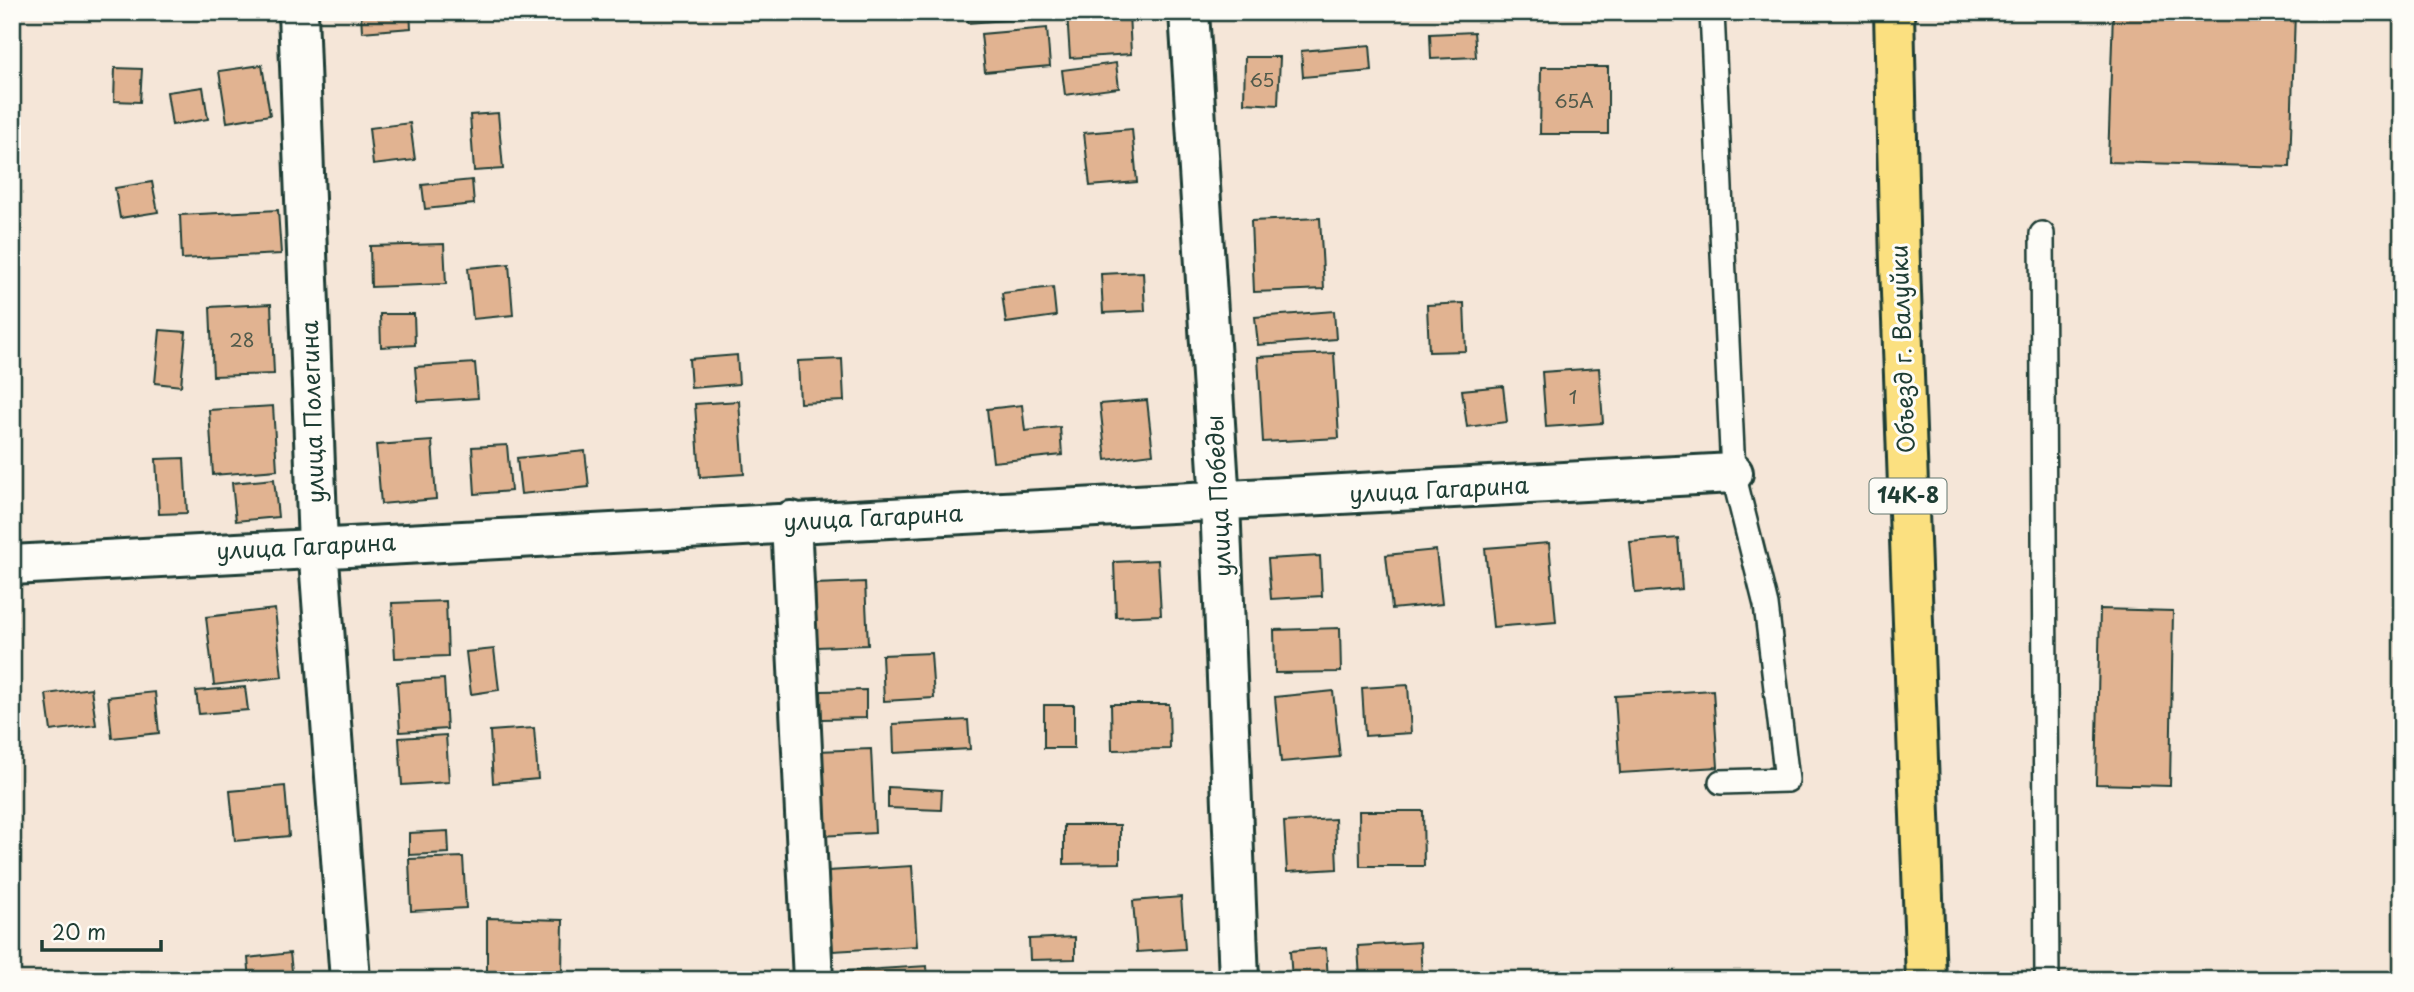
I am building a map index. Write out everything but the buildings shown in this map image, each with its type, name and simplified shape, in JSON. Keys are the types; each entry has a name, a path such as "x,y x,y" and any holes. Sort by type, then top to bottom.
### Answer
{"main road":[{"name":"Объезд г. Валуйки","path":"1894,12 1901,292 1926,980"}],"street":[{"name":"улица Полегина","path":"298,12 318,546 350,980"},
{"name":"улица Победы","path":"1189,12 1220,502 1239,980"},
{"name":"улица Гагарина","path":"12,565 318,546 1220,502 1733,473"},
{"path":"792,521 813,980"}],"lane":[{"path":"1712,12 1733,473 1766,605 1787,780 1721,782"},
{"path":"2042,234 2047,980"}]}
